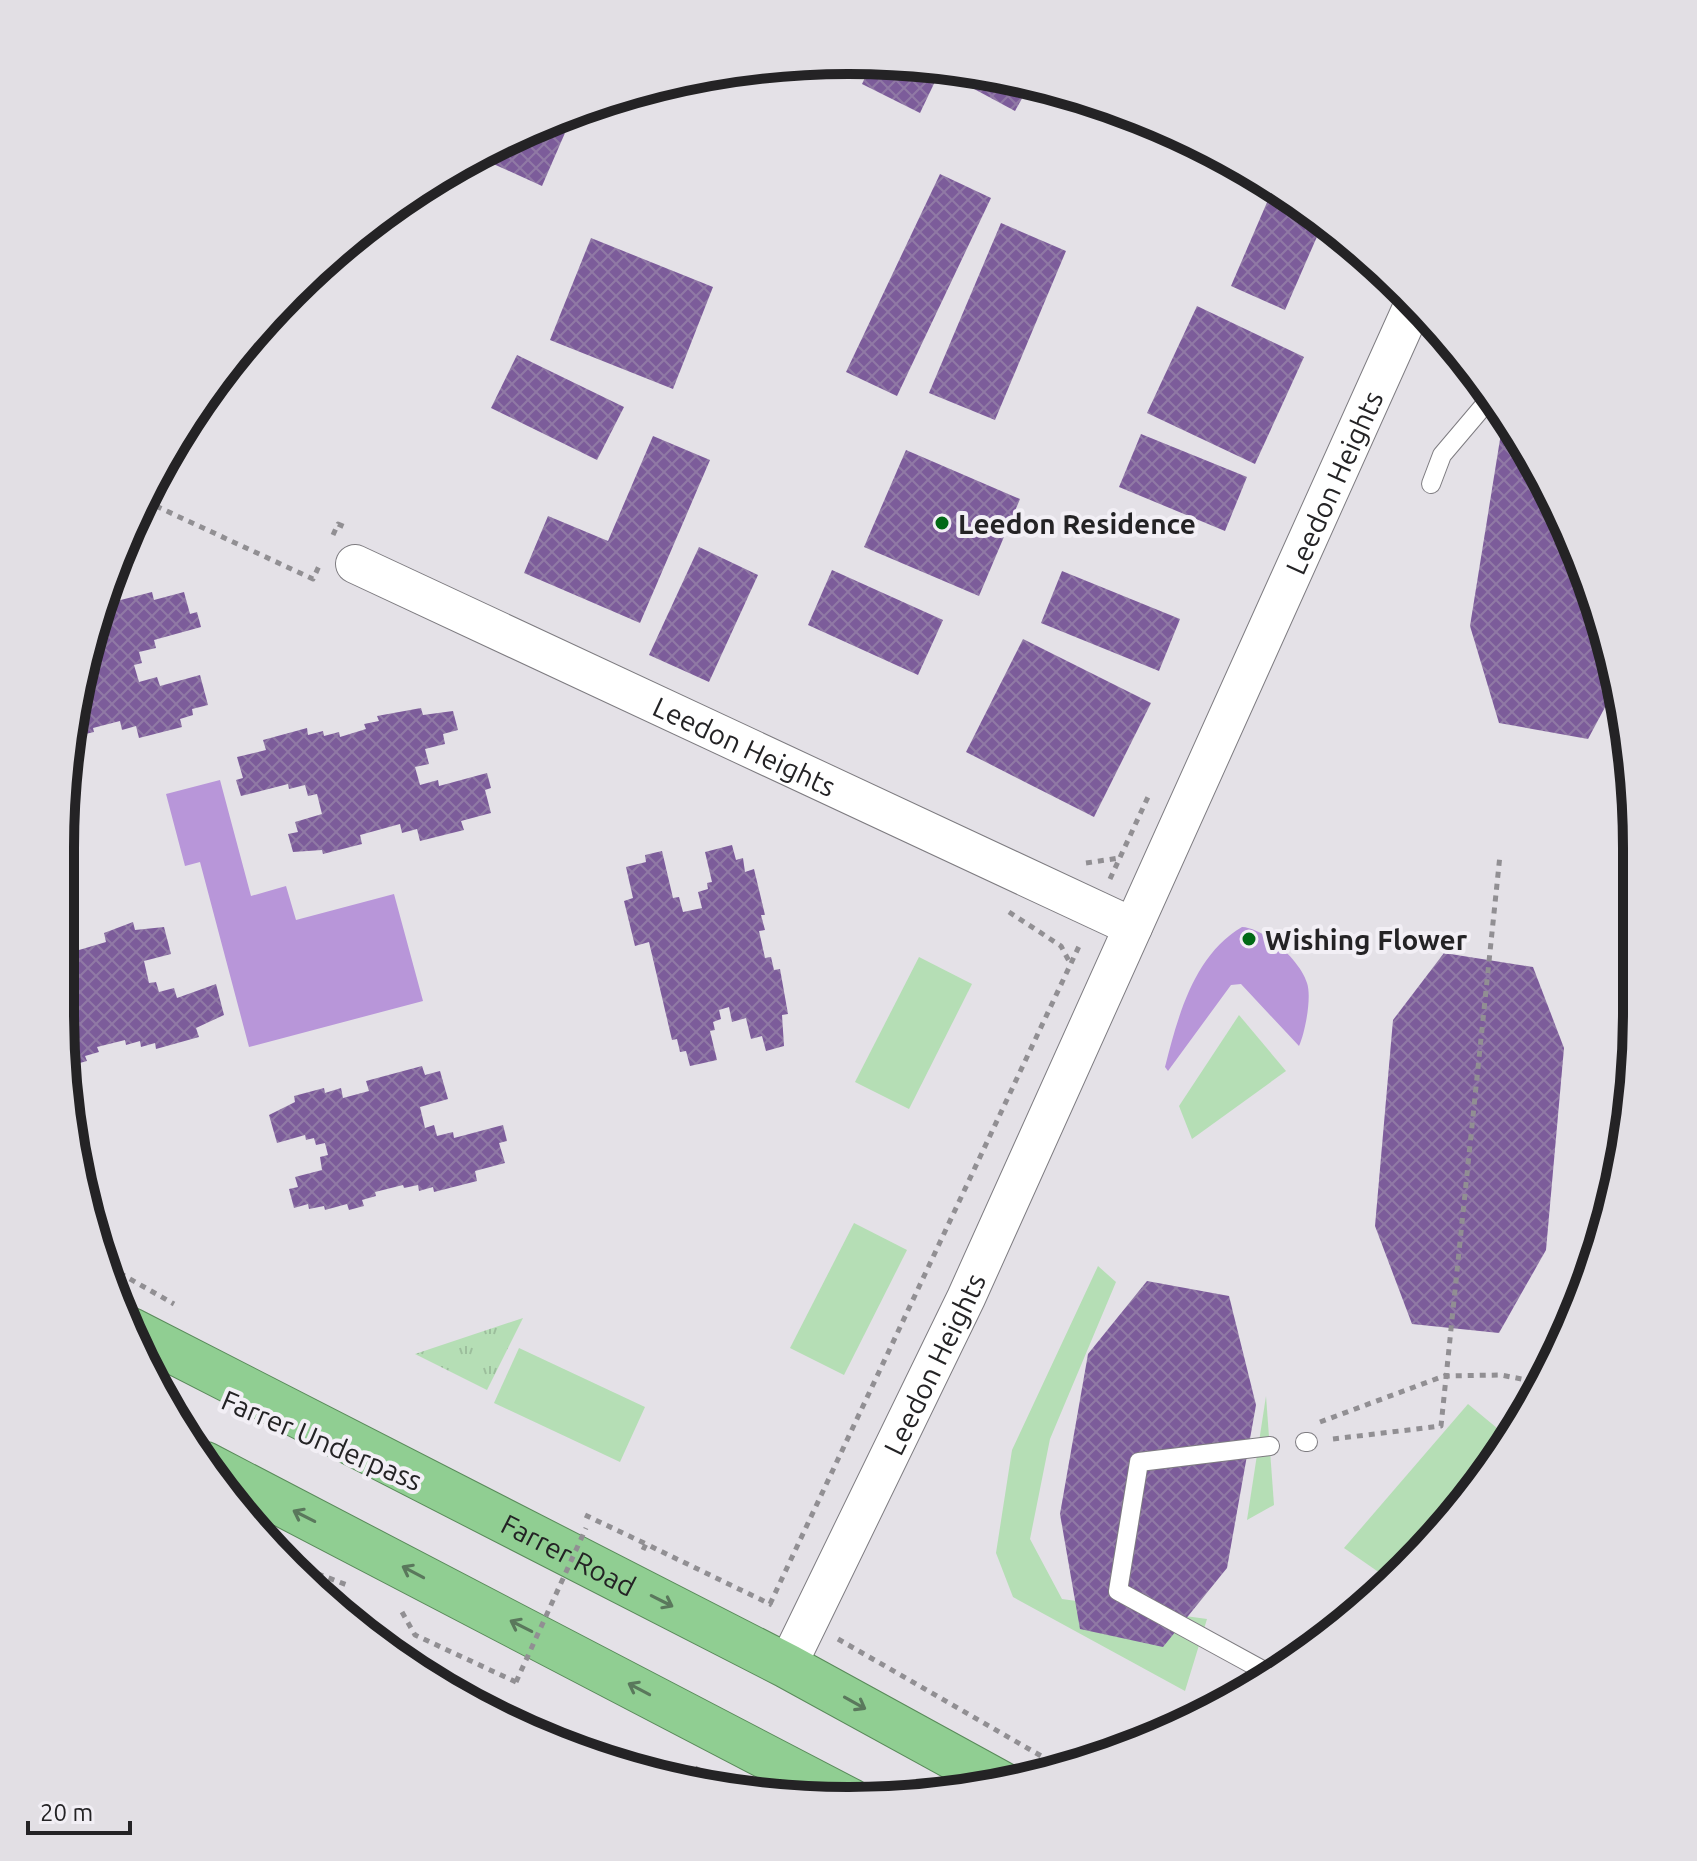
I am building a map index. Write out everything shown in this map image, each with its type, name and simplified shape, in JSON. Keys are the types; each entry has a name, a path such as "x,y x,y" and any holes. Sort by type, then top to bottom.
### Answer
{"highway":[{"name":"Farrer Road","path":"146,1338 787,1666 985,1774"},
{"name":"Farrer Underpass","path":"163,1373 457,1497"},
{"path":"242,1493 495,1612 823,1786"}],"street":[{"name":"Leedon Heights","path":"787,1666 966,1298 1409,315"},
{"name":"Leedon Heights","path":"355,564 1133,927"}],"lane":[{"path":"1431,484 1442,455 1484,406"},
{"path":"1259,1668 1118,1591 1139,1462 1270,1446"}],"path":[{"path":"154,505 313,579"},
{"path":"1500,855 1446,1376 1441,1426 1308,1436 1444,1376 1446,1376 1501,1375 1529,1381"},
{"path":"119,1273 183,1309"},
{"path":"388,1603 402,1611 415,1635 516,1682 586,1528"},
{"path":"637,1560 646,1544 810,1624 1049,1761"},
{"path":"314,1573 361,1591"}],"green space":[{"path":"919,957 972,984 909,1109 855,1082"},
{"path":"1239,1015 1286,1071 1192,1139 1179,1106"},
{"path":"854,1223 907,1250 844,1375 790,1348"},
{"path":"1098,1266 1116,1282 1050,1439 1030,1539 1062,1599 1207,1619 1185,1691 1013,1597 996,1553 1012,1450"},
{"path":"523,1318 487,1390 415,1354"},
{"path":"519,1348 645,1407 620,1462 494,1403"},
{"path":"1266,1396 1274,1505 1247,1520"},
{"path":"1468,1404 1500,1430 1431,1523 1381,1574 1344,1548"}],"shaded area":[{"path":"220,780 251,896 286,886 296,920 394,894 423,1001 249,1047 200,862 185,866 166,794"},
{"path":"1242,927 1270,939 1289,955 1303,974 1308,989 1308,1006 1299,1046 1241,984 1231,985 1168,1071 1165,1067 1170,1047 1190,988 1212,954 1225,939"}],"building":[{"path":"866,75 936,80 920,113 862,84"},
{"path":"963,83 1024,94 1015,111"},
{"path":"567,127 542,186 490,162"},
{"path":"940,174 991,198 897,396 846,372"},
{"path":"1269,198 1319,233 1285,310 1231,286"},
{"path":"1001,223 1066,251 995,420 929,393"},
{"path":"591,238 713,287 673,389 550,340"},
{"path":"1197,306 1304,357 1255,464 1147,413"},
{"path":"517,355 624,407 597,460 491,408"},
{"path":"1501,433 1543,506 1564,552 1597,648 1609,701 1588,739 1499,723 1470,626"},
{"path":"1141,434 1247,477 1225,531 1119,487"},
{"path":"653,436 710,460 640,623 524,573 548,516 608,541"},
{"name":"Leedon Residence","path":"906,450 1020,499 979,596 864,547"},
{"path":"699,547 758,575 709,682 649,655"},
{"path":"832,570 943,620 918,675 808,625"},
{"path":"1062,571 1180,619 1159,671 1041,623"},
{"path":"152,592 154,600 184,592 190,614 197,612 201,627 154,640 156,648 139,652 142,663 134,665 139,682 157,677 160,686 200,675 208,705 192,709 193,715 180,719 182,727 139,738 136,726 122,730 120,721 93,728 94,732 83,735 100,648 115,602"},
{"path":"1023,639 1151,703 1094,817 966,752"},
{"path":"421,708 423,715 453,711 458,730 443,734 445,744 425,749 429,764 415,767 420,785 438,780 439,786 487,773 491,788 485,790 491,813 461,821 464,830 420,841 417,829 402,833 400,824 360,835 362,844 323,854 322,850 293,852 288,834 298,832 295,822 322,814 317,794 308,796 305,785 289,789 288,784 241,796 236,780 243,778 237,757 266,750 263,740 307,728 308,735 323,731 324,736 339,732 340,737 366,729 364,724 379,721 377,716"},
{"path":"732,845 736,860 743,858 745,872 754,869 765,915 761,915 765,930 759,931 765,958 771,957 774,970 780,969 788,1014 782,1015 784,1046 766,1051 762,1036 751,1039 746,1018 732,1022 729,1007 719,1010 721,1019 713,1022 715,1030 710,1031 717,1060 690,1066 686,1051 680,1052 677,1039 672,1040 649,942 635,946 624,901 633,898 626,867 646,862 645,855 662,851 673,898 679,897 683,912 702,908 698,892 708,889 707,883 712,882 705,852"},
{"path":"133,922 135,930 164,927 171,954 144,961 149,983 156,982 159,992 174,988 177,998 216,984 224,1015 196,1028 199,1037 156,1049 155,1043 141,1047 140,1041 126,1045 125,1040 97,1047 99,1052 85,1056 87,1061 76,1064 74,941 77,940 79,950 106,942 104,933"},
{"path":"1444,953 1533,967 1564,1048 1546,1250 1499,1333 1412,1324 1375,1226 1393,1020"},
{"path":"422,1066 425,1075 440,1071 448,1099 420,1107 425,1128 434,1125 437,1136 453,1132 454,1138 503,1125 507,1141 499,1143 505,1163 475,1171 477,1181 434,1192 433,1187 419,1191 418,1185 404,1188 403,1185 375,1192 376,1196 362,1200 364,1206 349,1210 347,1204 325,1210 324,1206 309,1209 308,1204 294,1208 289,1189 298,1187 295,1177 322,1170 320,1157 328,1155 325,1143 316,1145 314,1138 306,1140 305,1135 277,1143 269,1115 295,1102 294,1096 324,1088 325,1093 341,1088 343,1098 369,1091 366,1081"},
{"path":"1147,1281 1229,1296 1256,1405 1227,1568 1163,1647 1080,1629 1060,1514 1088,1354"}],"place":[{"name":"Leedon Residence","path":"942,523"},
{"name":"Wishing Flower","path":"1249,939"}]}
